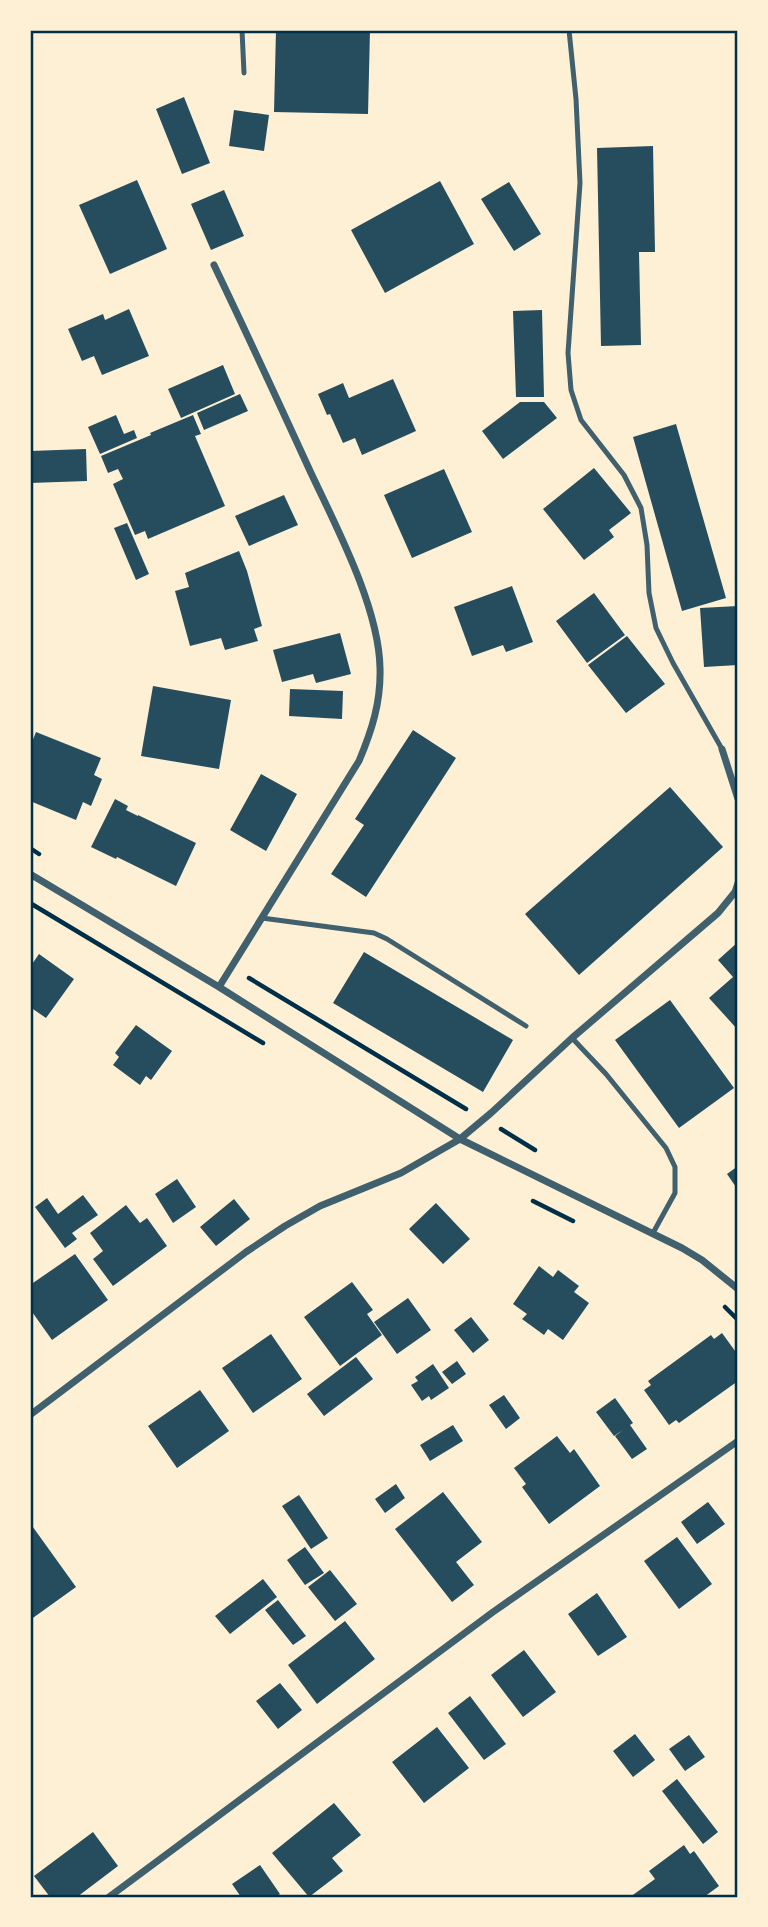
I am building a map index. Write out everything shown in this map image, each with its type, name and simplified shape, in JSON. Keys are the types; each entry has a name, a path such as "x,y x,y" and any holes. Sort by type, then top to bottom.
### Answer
{"street":[{"path":"214,265 344,542 376,636 380,666 379,702 359,761 219,987"},
{"path":"722,750 738,799"},
{"path":"30,874 219,987 460,1139 653,1233 702,1260 738,1289"},
{"path":"30,1415 246,1252 285,1226 320,1206 401,1173 460,1139 572,1038 718,913 735,892 738,883"},
{"path":"109,1897 493,1612 738,1441"}],"lane":[{"path":"242,30 244,73"},
{"path":"569,30 580,183 568,354 571,390 581,420 624,475 641,508 647,545 649,593 656,628 722,750"},
{"path":"262,918 374,933 526,1026"},
{"path":"572,1038 606,1074 666,1148 675,1167 675,1193 653,1233"}],"path":[{"path":"30,848 42,855"},
{"path":"232,967 537,1151"}],"building":[{"path":"276,30 370,30 368,114 274,112"},
{"path":"184,97 210,163 182,174 156,109"},
{"path":"234,110 269,115 264,151 229,146"},
{"path":"653,146 655,252 639,252 641,345 601,346 597,148"},
{"path":"137,180 167,249 110,274 79,205"},
{"path":"440,181 474,244 385,293 351,230"},
{"path":"509,182 541,234 514,251 481,199"},
{"path":"224,190 244,236 211,250 191,204"},
{"path":"129,309 149,356 102,375 94,356 82,361 68,329 103,314 105,320"},
{"path":"542,310 544,397 516,397 513,311"},
{"path":"223,365 235,394 181,418 168,389"},
{"path":"393,379 416,431 362,455 355,438 343,443 318,394 343,383 349,398"},
{"path":"240,394 248,411 204,430 197,413"},
{"path":"520,402 544,402 557,418 503,459 482,431"},
{"path":"116,415 124,434 134,430 137,438 100,454 88,427"},
{"path":"193,415 201,434 195,436 225,506 148,539 145,531 135,535 113,484 123,479 118,469 108,473 101,456"},
{"path":"676,424 726,598 682,611 633,437"},
{"path":"86,449 87,481 30,483 30,451"},
{"path":"594,468 631,513 609,530 614,537 584,560 543,509"},
{"path":"444,469 472,532 412,558 384,495"},
{"path":"284,495 298,525 249,546 235,516"},
{"path":"127,523 149,574 136,580 114,528"},
{"path":"239,551 262,626 254,629 258,641 225,650 221,638 190,646 175,591 189,587 185,573"},
{"path":"512,586 533,642 506,652 503,645 472,656 454,607"},
{"path":"594,593 625,635 587,663 556,621"},
{"path":"738,606 738,665 704,667 700,608"},
{"path":"340,633 351,674 316,683 313,674 282,682 273,650"},
{"path":"627,636 665,684 626,713 588,665"},
{"path":"153,686 231,700 219,769 141,756"},
{"path":"290,689 343,691 342,719 289,716"},
{"path":"413,730 456,758 366,897 331,874 364,825 355,819"},
{"path":"36,732 101,758 94,775 102,779 91,806 83,802 76,820 30,801 30,747"},
{"path":"261,774 297,794 266,851 230,830"},
{"path":"670,787 723,847 579,975 525,914"},
{"path":"115,799 128,806 126,810 196,843 176,886 91,847"},
{"path":"738,942 738,1030 709,998 733,977 718,960"},
{"path":"364,952 513,1040 483,1092 333,1003"},
{"path":"39,954 74,979 46,1018 30,1007 30,967"},
{"path":"670,1000 734,1088 679,1128 615,1040"},
{"path":"136,1025 172,1051 151,1080 146,1076 140,1085 113,1065 119,1057 115,1053"},
{"path":"738,1166 738,1190 727,1174"},
{"path":"177,1179 196,1207 173,1223 155,1194"},
{"path":"83,1195 98,1215 72,1233 77,1239 65,1248 35,1207 47,1198 58,1214"},
{"path":"234,1199 250,1219 216,1246 200,1227"},
{"path":"436,1203 470,1239 443,1264 409,1229"},
{"path":"126,1205 140,1223 147,1218 167,1246 113,1286 93,1259 103,1251 90,1233"},
{"path":"75,1254 108,1300 52,1340 30,1309 30,1285"},
{"path":"539,1266 553,1277 558,1270 579,1286 574,1292 589,1303 563,1340 548,1329 544,1335 522,1319 527,1314 513,1304"},
{"path":"352,1282 373,1310 367,1314 382,1335 340,1366 304,1317"},
{"path":"408,1298 431,1330 397,1354 374,1322"},
{"path":"471,1317 489,1340 473,1353 454,1330"},
{"path":"722,1333 738,1355 738,1381 679,1423 676,1420 669,1425 644,1390 651,1385 648,1381 711,1335 714,1339"},
{"path":"271,1334 302,1379 253,1413 222,1368"},
{"path":"356,1357 373,1379 324,1416 307,1394"},
{"path":"457,1361 466,1374 452,1384 442,1372"},
{"path":"433,1364 449,1388 431,1400 429,1396 422,1401 411,1385 418,1381 415,1377"},
{"path":"200,1390 229,1431 177,1468 148,1426"},
{"path":"504,1395 520,1418 506,1429 489,1405"},
{"path":"615,1398 647,1449 632,1459 615,1436 623,1430 614,1436 596,1412"},
{"path":"453,1425 463,1441 430,1461 420,1445"},
{"path":"557,1436 570,1453 574,1449 600,1486 549,1524 522,1487 526,1484 514,1468"},
{"path":"396,1484 405,1498 385,1513 375,1499"},
{"path":"443,1492 482,1542 456,1562 474,1585 452,1602 395,1529"},
{"path":"299,1495 328,1538 311,1549 282,1506"},
{"path":"708,1502 725,1524 697,1544 681,1522"},
{"path":"30,1523 76,1587 30,1620"},
{"path":"677,1537 712,1584 679,1609 644,1561"},
{"path":"305,1547 324,1573 305,1585 287,1560"},
{"path":"330,1570 357,1604 335,1621 308,1587"},
{"path":"263,1579 277,1597 230,1634 215,1616"},
{"path":"597,1593 627,1637 598,1656 568,1614"},
{"path":"278,1600 306,1636 293,1645 265,1610"},
{"path":"345,1621 375,1659 317,1704 288,1665"},
{"path":"524,1650 556,1692 523,1717 491,1675"},
{"path":"280,1683 302,1710 278,1729 256,1701"},
{"path":"470,1696 506,1744 484,1760 448,1713"},
{"path":"437,1727 469,1768 424,1803 392,1762"},
{"path":"635,1734 655,1760 633,1777 613,1751"},
{"path":"689,1735 705,1757 685,1771 669,1749"},
{"path":"677,1779 718,1832 703,1844 662,1791"},
{"path":"334,1803 361,1835 332,1858 343,1871 309,1897 272,1853"},
{"path":"93,1832 118,1866 77,1897 50,1897 34,1876"},
{"path":"684,1845 690,1854 694,1851 719,1886 704,1897 630,1897 655,1879 649,1871"},
{"path":"260,1865 280,1894 275,1897 241,1897 232,1884"}]}
